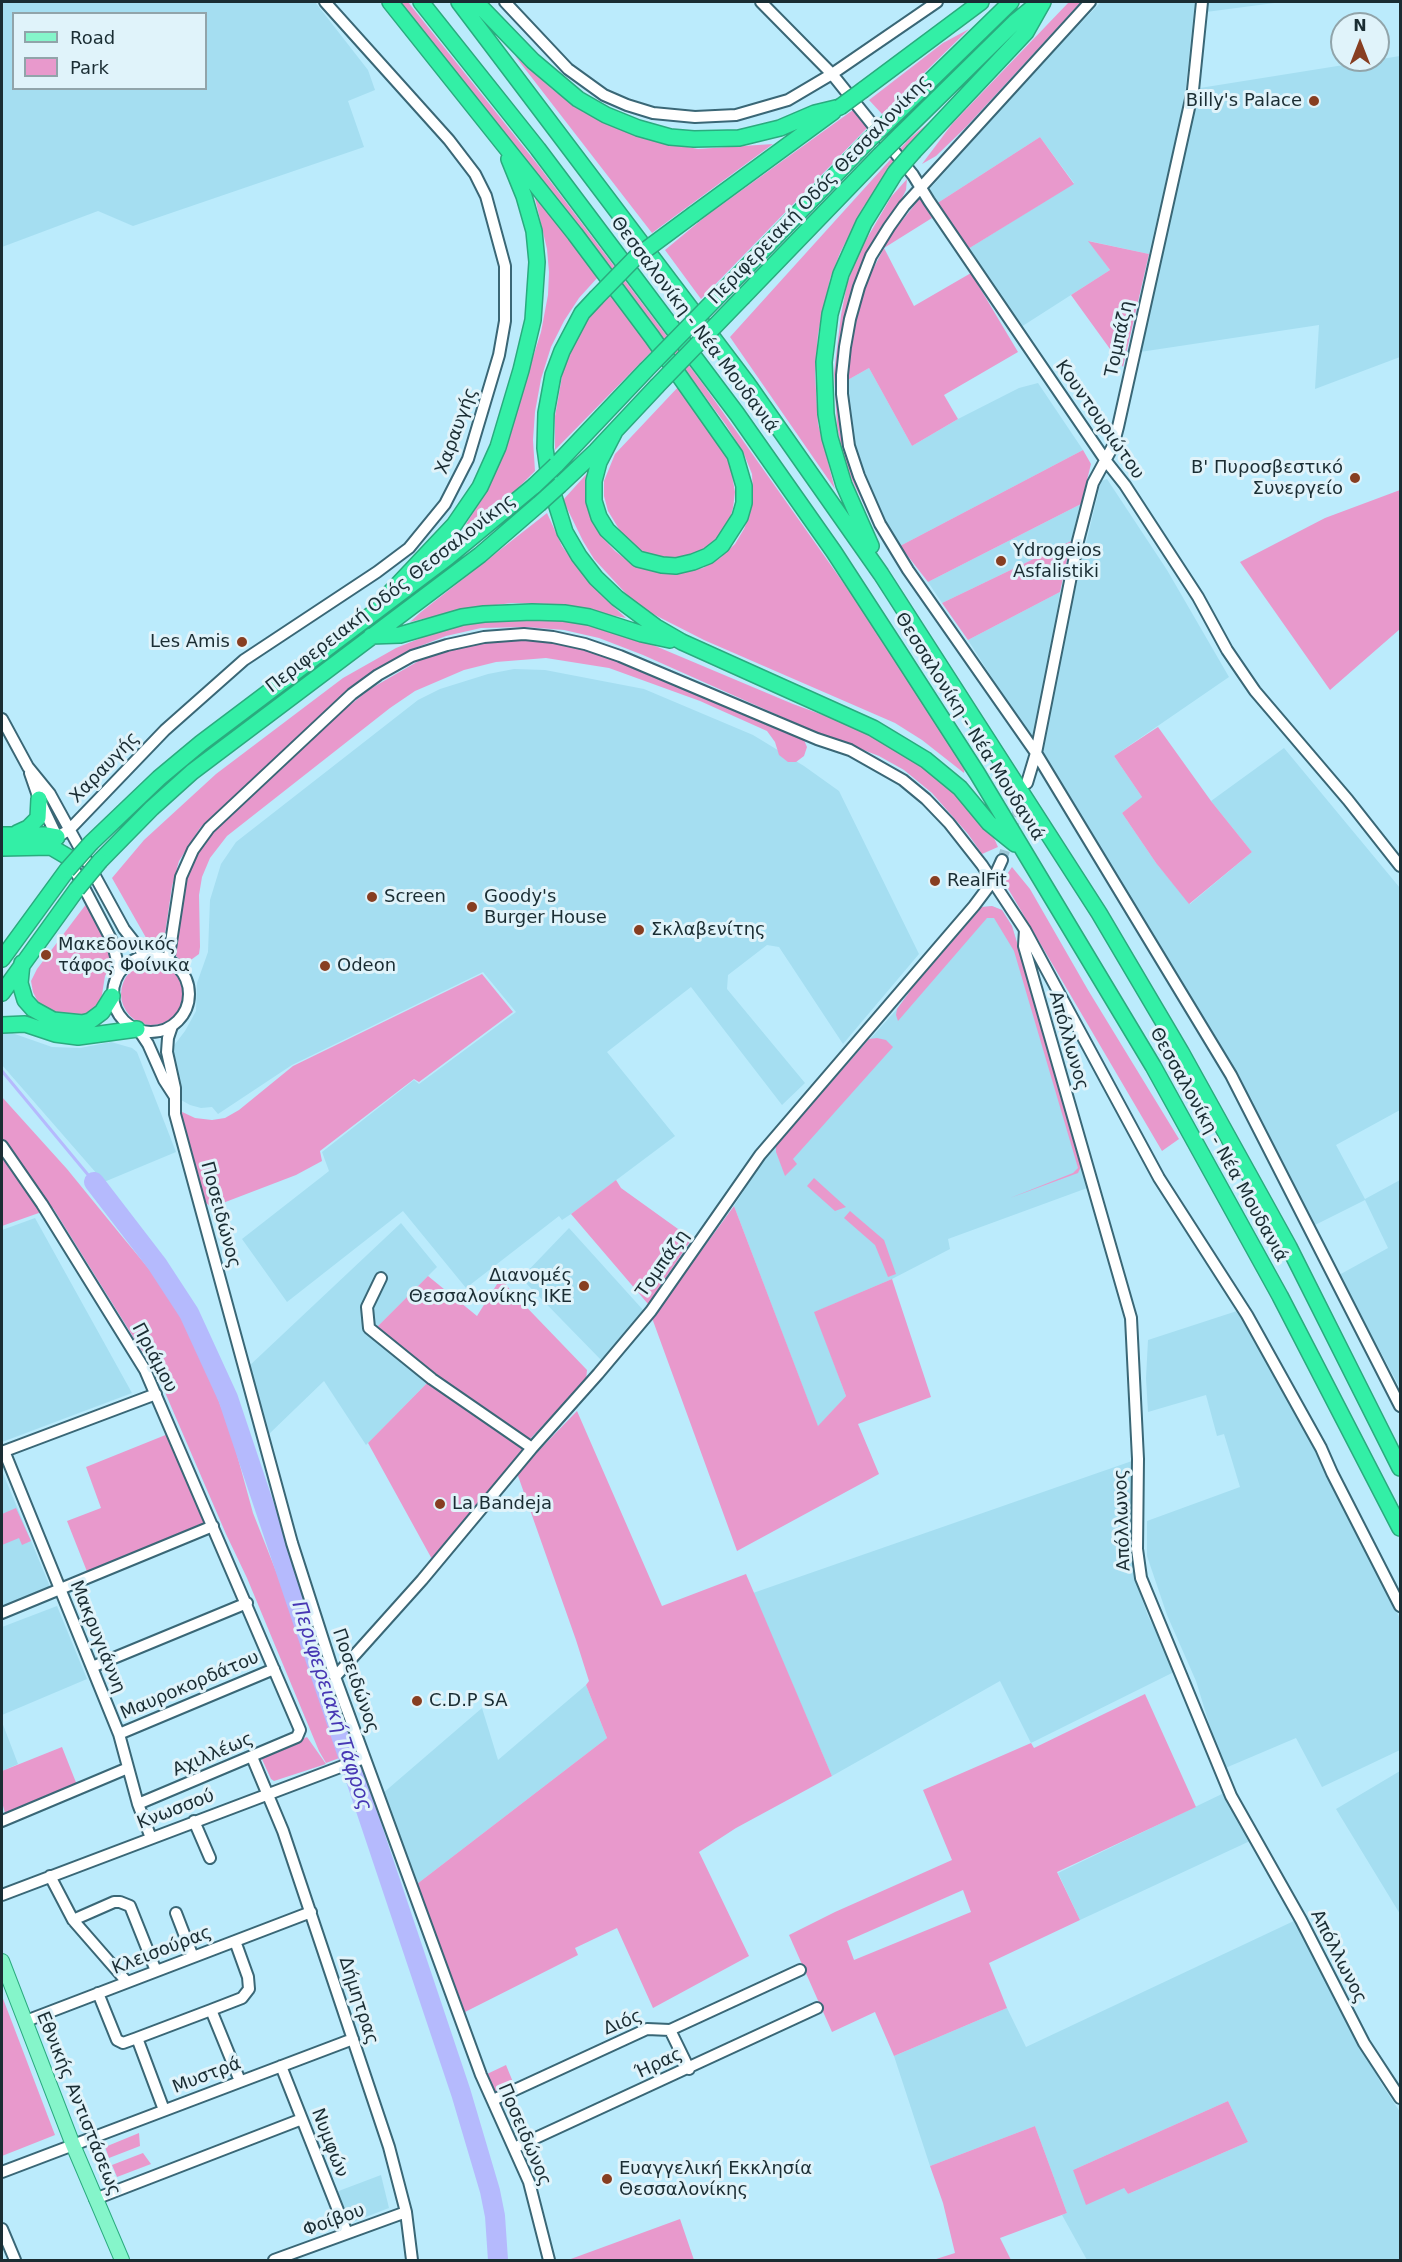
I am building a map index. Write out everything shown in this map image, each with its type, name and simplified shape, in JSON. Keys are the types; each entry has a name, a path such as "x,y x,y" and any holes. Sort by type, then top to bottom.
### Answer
{"highway":[{"path":"390,2 503,142 652,337 735,455 744,486 744,502 740,517 722,545 708,556 693,562 676,566 662,565 638,559 607,530 599,517 594,501 594,481 599,462 615,431"},
{"name":"Θεσσαλονίκη - Νέα Μουδανιά","path":"421,2 538,149 737,414 834,552 970,764 1104,983 1217,1180 1401,1528"},
{"name":"Θεσσαλονίκη - Νέα Μουδανιά","path":"459,2 747,383 881,574 1099,913 1181,1053 1289,1247 1401,1468"},
{"path":"476,2 533,61 578,99 606,115 638,128 693,139 739,138 780,128 815,113 840,107"},
{"path":"981,2 636,257 582,313 562,351 549,394 545,433 550,484 565,532 579,556 596,578 635,612 682,642 873,728 909,748 960,788 989,823 1025,853"},
{"name":"Περιφερειακή Οδός Θεσσαλονίκης","path":"2,959 67,863 187,754 492,523 534,486 868,141 1011,2"},
{"path":"881,574 844,484 830,438 826,414 824,362 830,314 841,274 864,223 895,173 1026,32 1042,2"},
{"name":"Περιφερειακή Οδός Θεσσαλονίκης","path":"2,993 77,889 100,861 152,808 192,772 480,555 560,485 615,431 880,155 1015,22 1042,2"},
{"path":"371,615 402,578 454,525 480,487 498,447 521,370 536,299 536,245 524,196 503,142"},
{"path":"371,636 400,635 462,617 532,612 564,613 589,617 642,634 682,642"},
{"path":"8,834 28,828 35,823 40,811 39,799"},
{"path":"8,834 46,835 57,838"},
{"path":"2,848 57,838"},
{"path":"57,838 58,849 67,863"},
{"path":"2,943 5,939 19,935"},
{"path":"22,963 20,983 25,1000 33,1010 53,1020 90,1021 102,1012 112,996"},
{"path":"2,1025 25,1024 55,1034 78,1037 138,1029"}],"main road":[{"name":"Εθνικής Αντιστάσεως","path":"2,1961 73,2145 122,2260"}],"street":[{"name":"Χαραυγής","path":"57,838 165,730 244,660 377,572 409,548 439,512 458,481 468,459 485,406 506,321 505,266 486,196 475,174 449,140 325,2"},
{"path":"505,2 568,69 613,99 667,116 710,117 749,113 788,100 832,74 937,2"},
{"name":"Κουντουριώτου","path":"761,2 832,74 913,175 1106,461 1125,485 1198,597 1227,650 1255,691 1401,866"},
{"path":"1090,2 920,188 889,227 872,256 859,287 850,319 842,375 849,446 865,492 880,524 908,570 1036,753 1231,1075 1401,1406"},
{"name":"Τομπάζη","path":"1027,783 1036,753 1078,541 1093,483 1106,461 1115,437 1193,90 1202,2"},
{"path":"168,962 181,878 193,850 209,828 337,707 378,675 412,656 447,645 484,637 524,634 585,644 620,656 807,735 850,750 903,780 926,799 962,838 1025,930 1159,1178 1258,1335 1321,1448 1401,1606"},
{"path":"2,719 28,767 39,799 57,838 146,957"},
{"path":"28,767 50,794 57,838"},
{"name":"Τομπάζη","path":"335,1677 422,1580 532,1448 651,1311 760,1155 992,882 1002,860"},
{"path":"67,863 112,941 120,972"},
{"name":"Απόλλωνος","path":"1025,930 1024,946 1131,1318 1138,1459 1137,1548 1141,1578 1231,1796 1301,1920 1364,2043 1401,2098"},
{"path":"146,957 168,962 181,973 189,995 185,1012 172,1026 156,1031 138,1029 127,1023 117,1012 112,996 114,983 120,972 131,962 146,957"},
{"name":"Ποσειδώνος","path":"172,1026 167,1052 175,1088 175,1114 292,1543 361,1759 481,2075 529,2182 549,2260"},
{"path":"138,1029 148,1044 169,1090 175,1097"},
{"name":"Πριάμου","path":"2,1146 42,1204 145,1370 247,1603 300,1734"},
{"path":"381,1278 367,1307 369,1328 432,1379 532,1448"},
{"path":"3,1451 156,1394"},
{"name":"Μακρυγιάννη","path":"3,1451 119,1734 138,1804 151,1838"},
{"path":"2,1613 213,1526"},
{"path":"92,1667 247,1603"},
{"name":"Μαυροκορδάτου","path":"119,1734 274,1670"},
{"name":"Αχιλλέως","path":"138,1804 252,1757 300,1734"},
{"name":"Δήμητρας","path":"252,1757 283,1831 394,2165 406,2212 412,2260"},
{"name":"Κνωσσού","path":"2,1895 268,1792 361,1759"},
{"path":"2,1821 128,1768"},
{"path":"194,1821 210,1858"},
{"path":"50,1876 73,1920 127,1982"},
{"path":"73,1920 114,1902 130,1906 156,1971"},
{"name":"Κλεισούρας","path":"26,2021 311,1912"},
{"path":"176,1913 193,1957"},
{"path":"98,1994 117,2040 123,2043 211,2010 242,1998 249,1989 249,1977 235,1941"},
{"name":"Διός","path":"493,2100 647,2029 670,2030 800,1970"},
{"name":"Ήρας","path":"514,2148 817,2008"},
{"path":"211,2010 240,2081"},
{"path":"670,2030 688,2068"},
{"path":"137,2038 165,2110"},
{"name":"Μυστρά","path":"2,2172 353,2038"},
{"name":"Νυμφών","path":"281,2066 347,2233"},
{"path":"95,2199 302,2119"},
{"name":"Φοίβου","path":"274,2260 406,2212"},
{"path":"2,2229 15,2260"}],"shaded area":[{"path":"2,2 315,2 368,70 375,90 348,101 364,147 133,226 98,211 2,247"},
{"path":"1101,2 1195,2 1184,103 1149,254 1089,241 1110,270 1021,327 968,249 1074,183 1040,137 936,204 928,191 1040,65"},
{"path":"1207,2 1282,2 1206,12"},
{"path":"1400,56 1400,357 1315,389 1319,325 1140,352 1200,88 1330,67 1330,72 1390,72 1390,58"},
{"path":"869,368 912,446 958,419 1019,388 1038,383 1083,450 900,546 876,507 852,442 846,381"},
{"path":"1107,479 1167,570 1229,677 1114,756 1142,797 1122,813 1156,863 1190,904 1252,852 1211,801 1284,748 1400,888 1400,1110 1336,1145 1365,1199 1400,1180 1400,1388 1339,1275 1388,1248 1365,1200 1313,1226 1240,1079 1042,755 1075,589 1101,481"},
{"path":"1081,504 1071,541 942,603 928,582"},
{"path":"1060,592 1050,657 1033,743 968,640"},
{"path":"514,669 545,670 644,689 753,735 804,766 839,791 919,954 843,1044 779,947 767,945 728,975 727,989 805,1083 782,1105 691,987 607,1052 675,1136 571,1214 562,1220 559,1216 466,1288 403,1211 287,1302 242,1239 329,1171 322,1152 414,1080 419,1084 516,1012 483,972 292,1065 218,1114 212,1107 201,1108 190,1105 181,1100 177,1090 172,1048 196,1011 197,983 208,952 210,900 221,864 236,842 418,700 440,689 488,674"},
{"path":"992,906 1002,910 1012,926 1090,1187 948,1239 950,1249 892,1279 815,1312 846,1396 818,1427 734,1206 759,1167 826,1088 897,1009 982,907"},
{"path":"12,1033 52,1047 80,1048 111,1042 132,1048 137,1052 176,1152 104,1182 2,1065 2,1034"},
{"path":"35,1218 132,1393 2,1442 2,1230"},
{"path":"401,1223 437,1267 375,1329 429,1381 366,1445 324,1381 268,1435 248,1367"},
{"path":"569,1228 644,1311 602,1361 521,1278"},
{"path":"1240,1310 1254,1342 1276,1374 1371,1546 1400,1619 1400,1750 1322,1787 1296,1738 1223,1769 1196,1681 1167,1615 1147,1556 1147,1521 1240,1487 1224,1434 1217,1436 1206,1395 1148,1412 1146,1378 1148,1340"},
{"path":"1132,1461 1134,1562 1137,1585 1148,1616 1176,1671 1031,1743 1000,1681 832,1776 753,1593"},
{"path":"2,1471 51,1589 2,1608"},
{"path":"57,1606 87,1679 2,1715 2,1627"},
{"path":"586,1685 607,1738 417,1884 382,1794 482,1708 498,1760"},
{"path":"2,1722 18,1764 2,1771"},
{"path":"1400,1771 1400,1914 1336,1809"},
{"path":"1224,1793 1250,1841 1080,1920 1058,1873"},
{"path":"1296,1920 1381,2083 1400,2112 1400,2260 1087,2260 1062,2215 1067,2213 1035,2126 930,2166 894,2056 1007,2008 1026,2047","holes":["1228,2101 1248,2142 1128,2194 1124,2188 1073,2170"]},
{"path":"381,2175 389,2208 350,2223 336,2192"}],"green space":[{"path":"400,2 408,2 538,165 703,384 871,622 965,767 964,773 922,740 895,723 704,640 651,613 630,598 594,559 563,500 592,468 592,515 601,536 633,565 650,571 670,574 703,568 720,558 735,544 751,510 752,474 744,454 726,425 635,302"},
{"path":"1069,2 1081,2 966,127 936,156 922,164 952,124"},
{"path":"969,29 882,114 869,100 943,43"},
{"path":"515,56 552,89 583,112 645,139 698,149 773,144 652,233"},
{"path":"853,110 868,127 701,299 665,250 706,216"},
{"path":"938,115 864,206 840,253 830,279 818,334 815,374 818,424 835,489 730,337 909,139"},
{"path":"1040,137 1074,184 968,249 936,204"},
{"path":"907,179 906,190 901,200 881,227 858,274 843,320 838,369 840,411 873,519 909,582 877,531 852,480 842,452 837,425 834,373 847,284 859,252 891,197"},
{"path":"537,196 598,277 579,298 551,347 541,379 535,412 533,440 535,471 512,494 464,534 463,529 490,485 499,464 541,332 548,295 549,272 547,249 535,198"},
{"path":"920,198 932,218 884,248 914,306 971,273 1018,352 944,395 958,419 912,446 869,368 846,381 852,329 868,279 890,236"},
{"path":"1088,241 1149,254 1123,367 1071,295 1110,270"},
{"path":"611,295 652,351 555,450 555,416 563,371 571,349 590,315"},
{"path":"680,385 726,453 735,492 729,522 719,536 699,553 672,560 645,554 622,534 608,511 604,496 604,481 615,454"},
{"path":"1083,450 1091,464 1081,504 928,582 900,546"},
{"path":"1400,490 1400,629 1330,690 1240,562 1325,518"},
{"path":"547,513 562,546 580,571 626,618 551,604 512,603 471,608 410,622 421,612"},
{"path":"1071,541 1060,592 968,640 942,603"},
{"path":"559,619 593,625 634,637 793,704 869,732 903,750 960,797 985,825 998,847 982,854 968,834 932,793 904,770 879,756 809,729 643,655 599,638 564,630 526,627 481,628 446,636 410,650 360,681 200,828 179,861 172,886 164,941 156,945 149,943 112,878 144,840 216,774 343,678 396,648 451,626 481,620"},
{"path":"530,638 578,645 739,711 804,740 807,747 804,756 796,762 788,762 779,755 775,742 767,731 700,701 609,668 546,658 496,662 464,670 415,691 390,708 227,836 210,858 202,877 199,895 199,954 188,962 181,961 176,956 174,949 182,886 188,866 207,838 340,713 370,689 422,659 478,642"},
{"path":"1158,727 1211,801 1252,852 1189,904 1156,863 1122,813 1142,797 1114,756"},
{"path":"1012,867 1030,889 1088,990 1179,1139 1162,1151 1003,880"},
{"path":"87,903 111,946 110,967 105,976 101,1001 94,1011 85,1014 52,1011 39,1004 31,981 37,969"},
{"path":"992,906 1002,910 1012,926 1083,1162 1078,1173 1010,1198 1073,1173 1078,1168 1014,951 994,918 987,918 898,1021 896,1015 897,1009 913,987 982,907"},
{"path":"146,963 158,963 174,972 181,982 183,994 181,1006 174,1016 158,1025 146,1025 135,1020 126,1011 121,1000 121,988 126,977 135,968"},
{"path":"482,974 513,1012 419,1082 414,1079 320,1151 322,1161 296,1175 215,1206 206,1203 178,1110 195,1118 212,1120 225,1118 239,1110 293,1066"},
{"path":"869,1039 886,1040 893,1047 793,1159 797,1164 785,1176 776,1146"},
{"path":"2,1097 67,1169 159,1281 182,1318 203,1360 231,1433 253,1513 296,1622 342,1757 326,1763 319,1751 247,1578 164,1390 53,1208 2,1226"},
{"path":"814,1178 846,1207 835,1211 807,1186"},
{"path":"616,1180 621,1188 692,1239 648,1304 571,1214"},
{"path":"734,1206 818,1426 846,1396 814,1312 892,1279 931,1397 858,1424 879,1474 737,1551 652,1318"},
{"path":"850,1211 884,1240 896,1274 888,1277 875,1245 844,1218"},
{"path":"504,1273 504,1282 511,1291 587,1370 586,1380 530,1439 431,1372 375,1329 428,1276 477,1316"},
{"name":"La Bandeja","path":"429,1381 525,1446 433,1561 368,1443"},
{"path":"577,1411 662,1606 746,1574 832,1776 736,1828 699,1852 749,1956 653,2008 617,1928 575,1948 578,1955 465,2012 417,1884 607,1738 586,1685 589,1681 576,1640 517,1473"},
{"path":"168,1434 207,1525 88,1574 67,1521 101,1508 86,1467"},
{"path":"16,1508 31,1541 22,1545 19,1538 2,1545 2,1514"},
{"path":"1145,1694 1196,1807 1057,1872 1080,1920 989,1963 1007,2008 894,2056 875,2012 832,2032 789,1935 952,1860 923,1790 1031,1743 1034,1748","holes":["963,1890 971,1912 854,1960 847,1941"]},
{"path":"307,1737 326,1764 274,1781 271,1779 261,1757"},
{"path":"62,1747 77,1785 5,1813 2,1802 2,1771"},
{"path":"2,1996 55,2135 2,2156"},
{"path":"506,2065 515,2087 496,2093 492,2089 487,2074"},
{"path":"1228,2101 1248,2142 1128,2194 1124,2188 1086,2205 1073,2170"},
{"path":"1035,2126 1067,2213 1000,2238 1011,2260 933,2260 955,2253 943,2203 930,2166"},
{"path":"139,2133 140,2146 109,2158 105,2147"},
{"path":"143,2153 151,2164 117,2177 112,2165"},
{"path":"680,2219 694,2260 568,2260"}],"waterway":[{"path":"2,1071 94,1182"},
{"name":"Περιφερειακή Τάφρος","path":"94,1182 157,1264 189,1313 228,1398 461,2093 490,2191 495,2216 498,2260"}],"tunnel":[{"path":"1002,860 1024,792"}],"place":[{"name":"Billy's Palace","path":"1314,101"},
{"name":"Β' Πυροσβεστικό Συνεργείο","path":"1355,478"},
{"name":"Ydrogeios Asfalistiki","path":"1001,561"},
{"name":"Les Amis","path":"242,642"},
{"name":"RealFit","path":"935,881"},
{"name":"Screen","path":"372,897"},
{"name":"Goody's Burger House","path":"472,907"},
{"name":"Σκλαβενίτης","path":"639,930"},
{"name":"Μακεδονικός τάφος Φοίνικα","path":"46,955"},
{"name":"Odeon","path":"325,966"},
{"name":"Διανομές Θεσσαλονίκης ΙΚΕ","path":"584,1286"},
{"name":"La Bandeja","path":"440,1504"},
{"name":"C.D.P SA","path":"417,1701"},
{"name":"Ευαγγελική Εκκλησία Θεσσαλονίκης","path":"607,2179"}]}
